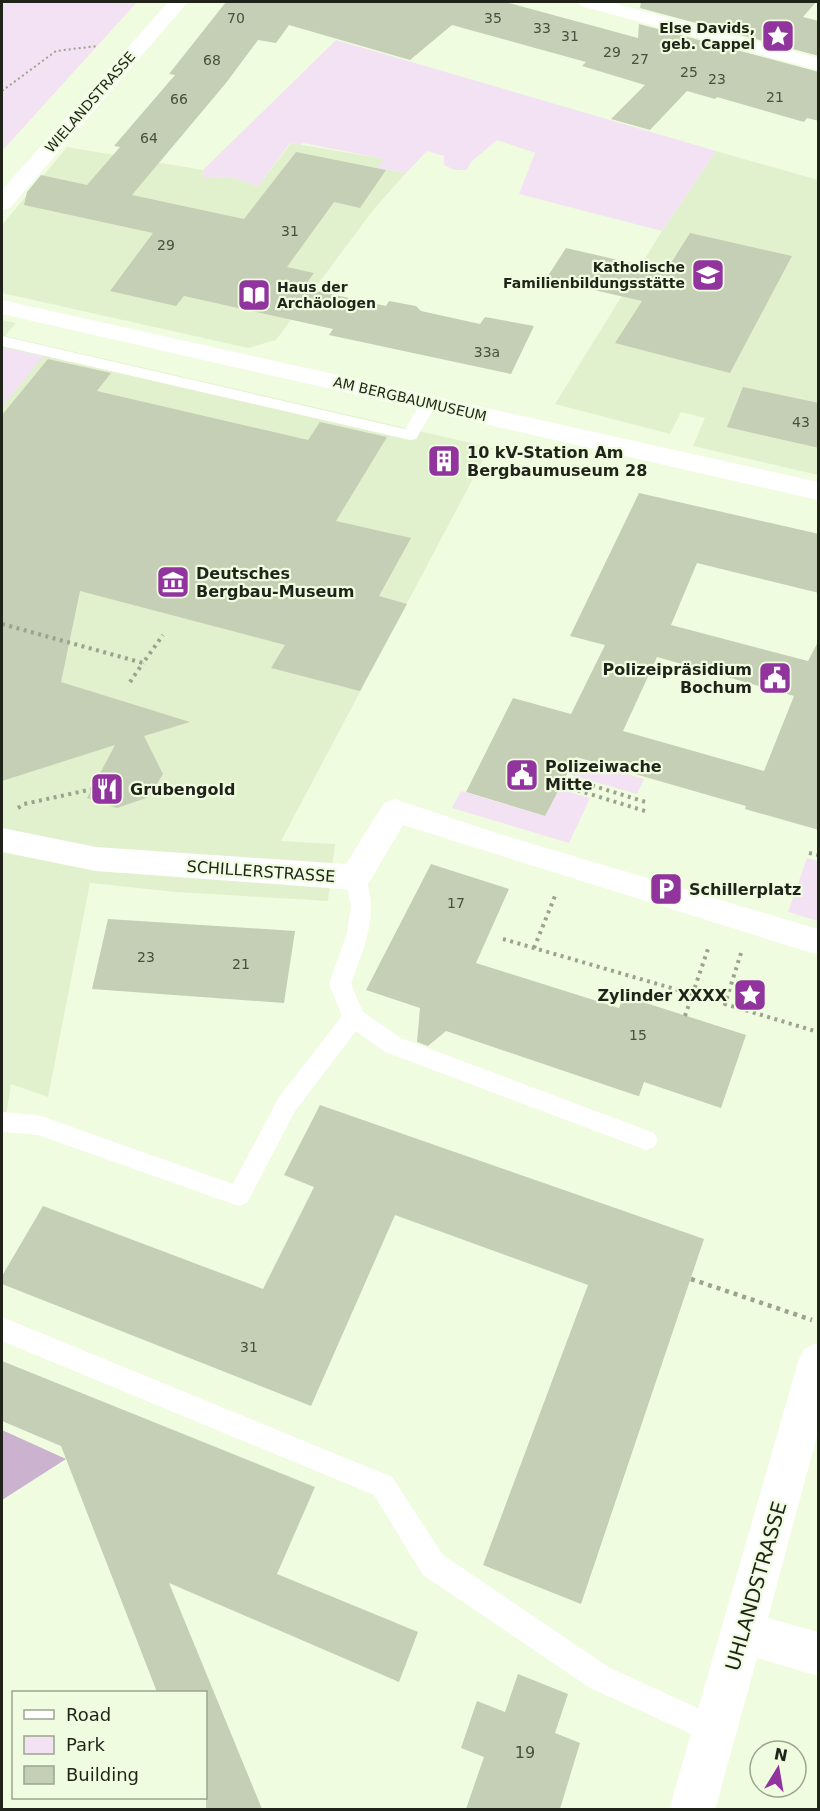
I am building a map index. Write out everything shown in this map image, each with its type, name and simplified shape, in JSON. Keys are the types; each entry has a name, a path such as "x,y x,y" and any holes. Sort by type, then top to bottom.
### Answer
{"street":[{"name":"WIELANDSTRASSE","path":"2,203 178,2"},
{"path":"588,2 677,17 819,64"},
{"path":"2,331 10,309"},
{"name":"AM BERGBAUMUSEUM","path":"10,309 819,491"},
{"name":"SCHILLERSTRASSE","path":"5,827 96,859 355,878 395,811 819,942"},
{"name":"UHLANDSTRASSE","path":"692,1809 819,1362"},
{"path":"743,1632 819,1654"}],"lane":[{"path":"2,341 410,435 429,403"},
{"path":"355,878 362,906 361,915 358,933 340,984 354,1017 393,1046 646,1140"},
{"path":"2,1122 38,1125 239,1196 287,1104 354,1017"},
{"path":"2,1329 382,1486 433,1565 600,1678 716,1731"}],"path":[{"path":"2,91 56,51 106,45"},
{"path":"2,624 143,663"},
{"path":"130,682 163,635"},
{"path":"645,811 567,787 571,779 648,803"},
{"path":"563,781 569,783"},
{"path":"5,827 24,804 93,789"},
{"path":"809,853 819,855"},
{"path":"534,948 568,865"},
{"path":"752,921 725,1004 819,1032"},
{"path":"503,939 692,994"},
{"path":"685,1016 706,954"},
{"path":"691,1279 819,1322"}],"shaded area":[{"path":"291,143 385,159 377,168 406,173 374,209 276,340 248,348 2,293 2,225 67,147 203,170 204,177 234,178 258,186"},
{"name":"Katholische Familienbildungsstätte","path":"716,151 818,180 818,475 693,446 705,418 681,412 670,434 555,404 662,231"},
{"path":"2,320 16,323 5,336 493,448 484,458 281,841 335,844 328,901 176,892 90,883 48,1097 11,1084 2,1141"},
{"path":"2,1430 66,1459 2,1500"}],"green space":[{"path":"2,2 137,2 2,151"},
{"path":"336,40 716,151 662,231 519,194 535,153 497,140 471,162 467,170 454,170 444,165 444,156 427,151 406,173 377,168 384,159 303,143 301,145 290,143 258,186 234,178 204,177 203,170"},
{"path":"5,348 43,356 2,407 2,352"},
{"path":"575,758 644,779 637,794 567,774"},
{"path":"559,789 590,798 569,843 452,808 461,791 544,816"},
{"path":"807,858 818,861 818,921 788,912"}],"building":[{"path":"226,2 505,2 638,38 639,24 819,72 819,121 807,118 804,122 717,97 715,99 687,91 650,130 611,119 645,85 582,66 586,62 452,25 410,60 289,25 276,43 258,40 226,83 132,195 244,219 296,152 386,170 360,208 334,202 287,267 314,273 303,288 386,306 389,301 416,306 421,311 480,324 485,317 534,326 511,374 329,335 333,329 184,296 176,306 110,291 153,233 24,205 27,192 41,175 87,185 120,147 114,146 175,75 169,74"},
{"path":"641,2 816,2 803,17 819,21 819,56 640,8"},
{"path":"690,233 792,256 730,373 615,343 642,301 546,279 566,248 666,271"},
{"name":"Deutsches Bergbau-Museum","path":"48,359 111,373 97,391 308,440 320,422 387,437 336,521 411,538 379,596 407,604 360,691 271,668 285,645 80,591 61,682 190,722 144,736 163,774 149,797 117,808 87,798 115,745 2,781 2,415"},
{"path":"743,387 819,403 819,448 727,427"},
{"name":"Polizeipräsidium Bochum","path":"639,493 819,534 819,593 697,563 671,625 808,661 819,640 819,830 745,809 746,806 576,757 545,816 466,792 513,698 571,714 605,645 570,636","holes":["657,657 794,696 764,771 623,731"]},
{"path":"431,864 509,889 476,963 619,1008 624,996 746,1035 721,1108 644,1082 639,1096 635,1095 446,1031 428,1046 417,1042 420,1008 366,990"},
{"path":"108,919 295,931 284,1003 92,989"},
{"path":"320,1105 704,1239 581,1604 483,1565 588,1285 395,1215 311,1406 2,1284 2,1276 43,1206 263,1289 314,1187 284,1175"},
{"path":"2,1361 315,1487 277,1574 418,1632 399,1682 169,1583 262,1809 206,1809 207,1691 157,1691 61,1446 2,1421"},
{"path":"518,1674 568,1694 555,1733 580,1743 560,1809 466,1809 484,1757 461,1748 477,1701 505,1712"}],"place":[{"name":"Else Davids, geb. Cappel","path":"778,36"},
{"name":"Katholische Familienbildungsstätte","path":"708,275"},
{"name":"Haus der Archäologen","path":"254,295"},
{"name":"10 kV-Station Am Bergbaumuseum 28","path":"444,461"},
{"name":"Deutsches Bergbau-Museum","path":"173,582"},
{"name":"Polizeipräsidium Bochum","path":"775,678"},
{"name":"Polizeiwache Mitte","path":"522,775"},
{"name":"Grubengold","path":"107,789"},
{"name":"Schillerplatz","path":"666,889"},
{"name":"Zylinder XXXX","path":"750,995"}]}
